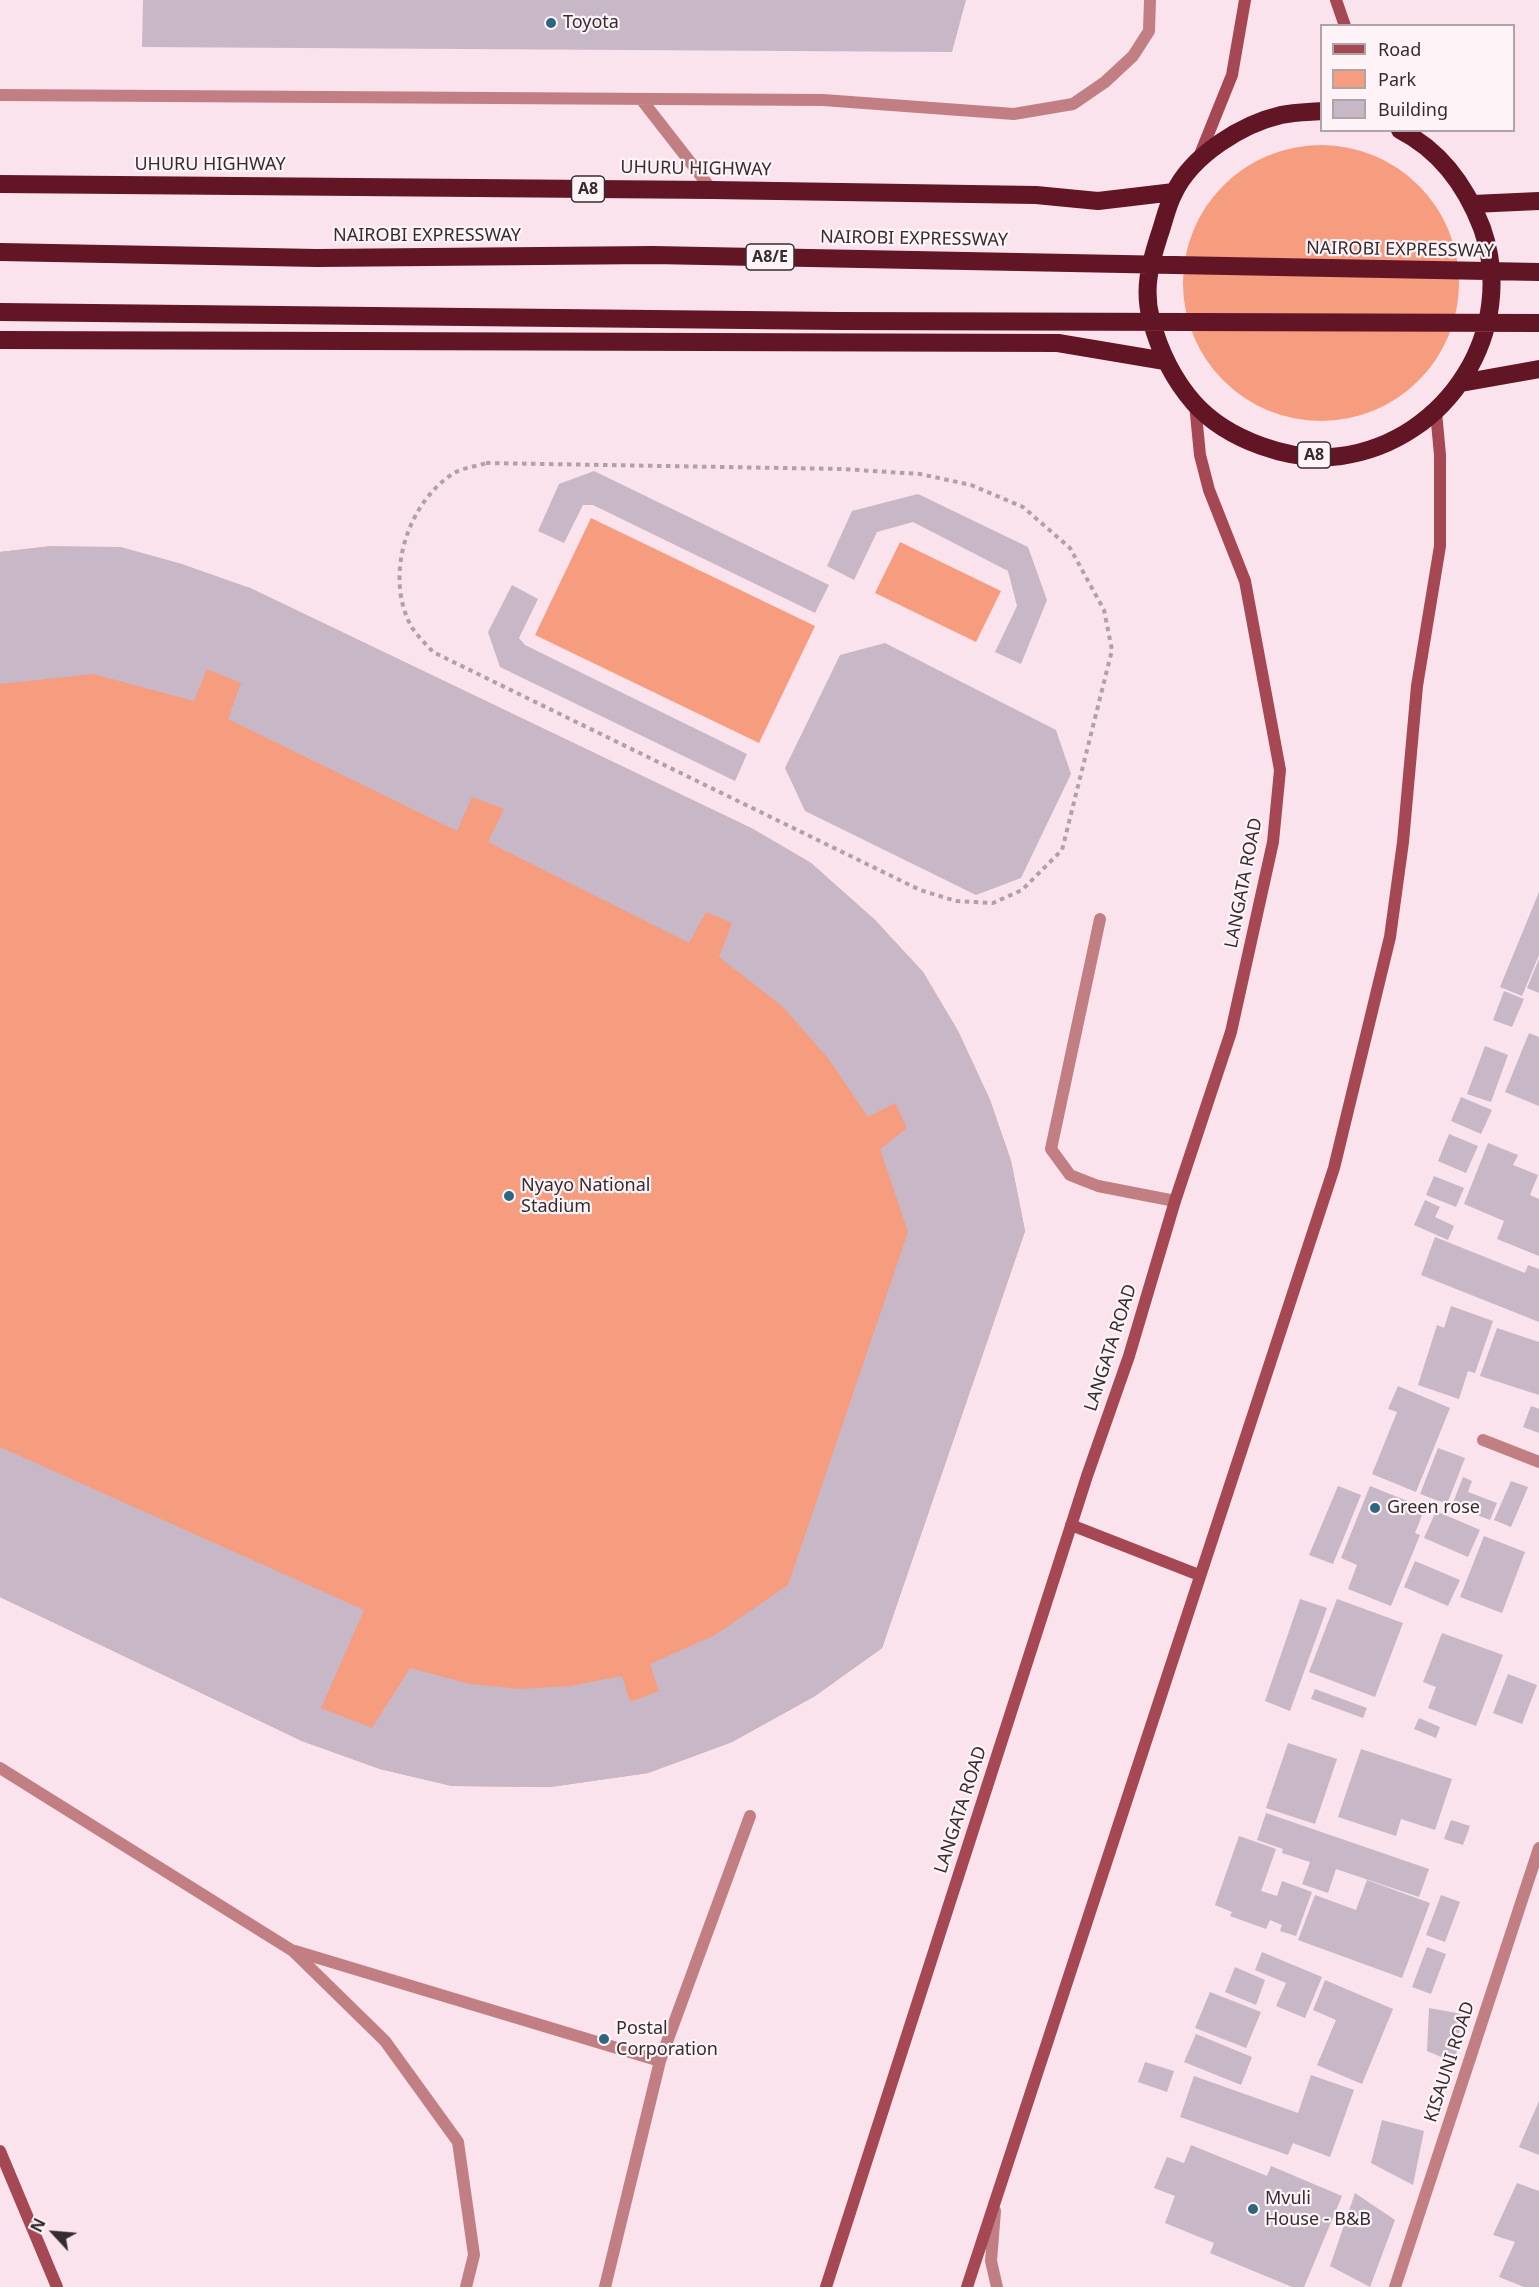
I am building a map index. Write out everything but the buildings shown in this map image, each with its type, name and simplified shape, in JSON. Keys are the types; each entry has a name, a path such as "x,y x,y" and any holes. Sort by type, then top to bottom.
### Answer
{"highway":[{"name":"A8","path":"1320,111 1281,115 1235,133 1196,163 1174,192 1148,270 1150,317 1165,361 1195,404 1237,436 1287,455 1341,456 1392,441 1436,412 1461,383 1482,343 1492,298 1491,253 1473,204 1459,180 1436,155 1403,132"},
{"name":"UHURU HIGHWAY","path":"0,184 1036,195 1098,201 1174,192"},
{"path":"1473,204 1539,201"},
{"name":"NAIROBI EXPRESSWAY","path":"0,252 317,258 688,256 1539,272"},
{"path":"0,312 827,321 1539,323"},
{"path":"0,340 1058,343 1165,361"},
{"path":"1461,383 1539,369"}],"main road":[{"path":"1196,163 1232,75 1245,0"},
{"path":"1336,0 1345,24"},
{"name":"LANGATA ROAD","path":"826,2287 1071,1525 1130,1356 1175,1201 1231,1032 1273,842 1280,770 1245,581 1209,490 1200,455 1195,404"},
{"path":"967,2287 1334,1168 1390,937 1403,842 1417,686 1440,546 1440,455 1436,412"},
{"path":"1071,1525 1199,1575"},
{"path":"0,2151 57,2287"}],"street":[{"path":"0,95 823,100 1014,114 1073,104 1105,82 1133,56 1149,31 1150,0"},
{"path":"641,99 712,190"},
{"path":"1100,919 1051,1149 1070,1175 1098,1186 1175,1201"},
{"path":"1483,1440 1539,1462"},
{"path":"0,1768 294,1950 385,2041 458,2142 474,2255 465,2287"},
{"path":"605,2287 660,2061 750,1816"},
{"name":"KISAUNI ROAD","path":"1395,2287 1539,1848"},
{"path":"294,1950 660,2061"},
{"path":"995,2200 991,2261 997,2287"}],"path":[{"path":"486,463 842,469 920,474 971,485 1023,507 1070,548 1104,610 1112,650 1062,850 1022,890 993,903 956,901 920,890 433,652 410,624 400,590 400,561 407,534 424,499 452,474 486,463"}],"green space":[{"path":"1321,145 1361,151 1386,161 1408,176 1428,196 1443,218 1453,243 1459,283 1453,323 1443,348 1428,370 1408,390 1386,405 1361,415 1321,421 1281,415 1256,405 1234,390 1214,370 1199,348 1189,323 1183,283 1189,243 1199,218 1214,196 1234,176 1256,161 1281,151"},
{"path":"591,518 815,626 759,743 535,635"},
{"path":"900,542 1001,591 976,642 875,593"},
{"name":"Nyayo National Stadium","path":"52,546 250,588 753,829 811,863 875,920 923,972 958,1031 990,1100 1011,1161 1025,1231 882,1648 815,1696 732,1742 648,1773 550,1787 452,1786 380,1769 302,1741 0,1597 0,552"}],"place":[{"name":"Toyota","path":"551,23"},
{"name":"Nyayo National Stadium","path":"509,1196"},
{"name":"Green rose","path":"1375,1508"},
{"name":"Postal Corporation","path":"604,2039"},
{"name":"Mvuli House - B&B","path":"1253,2209"}]}
